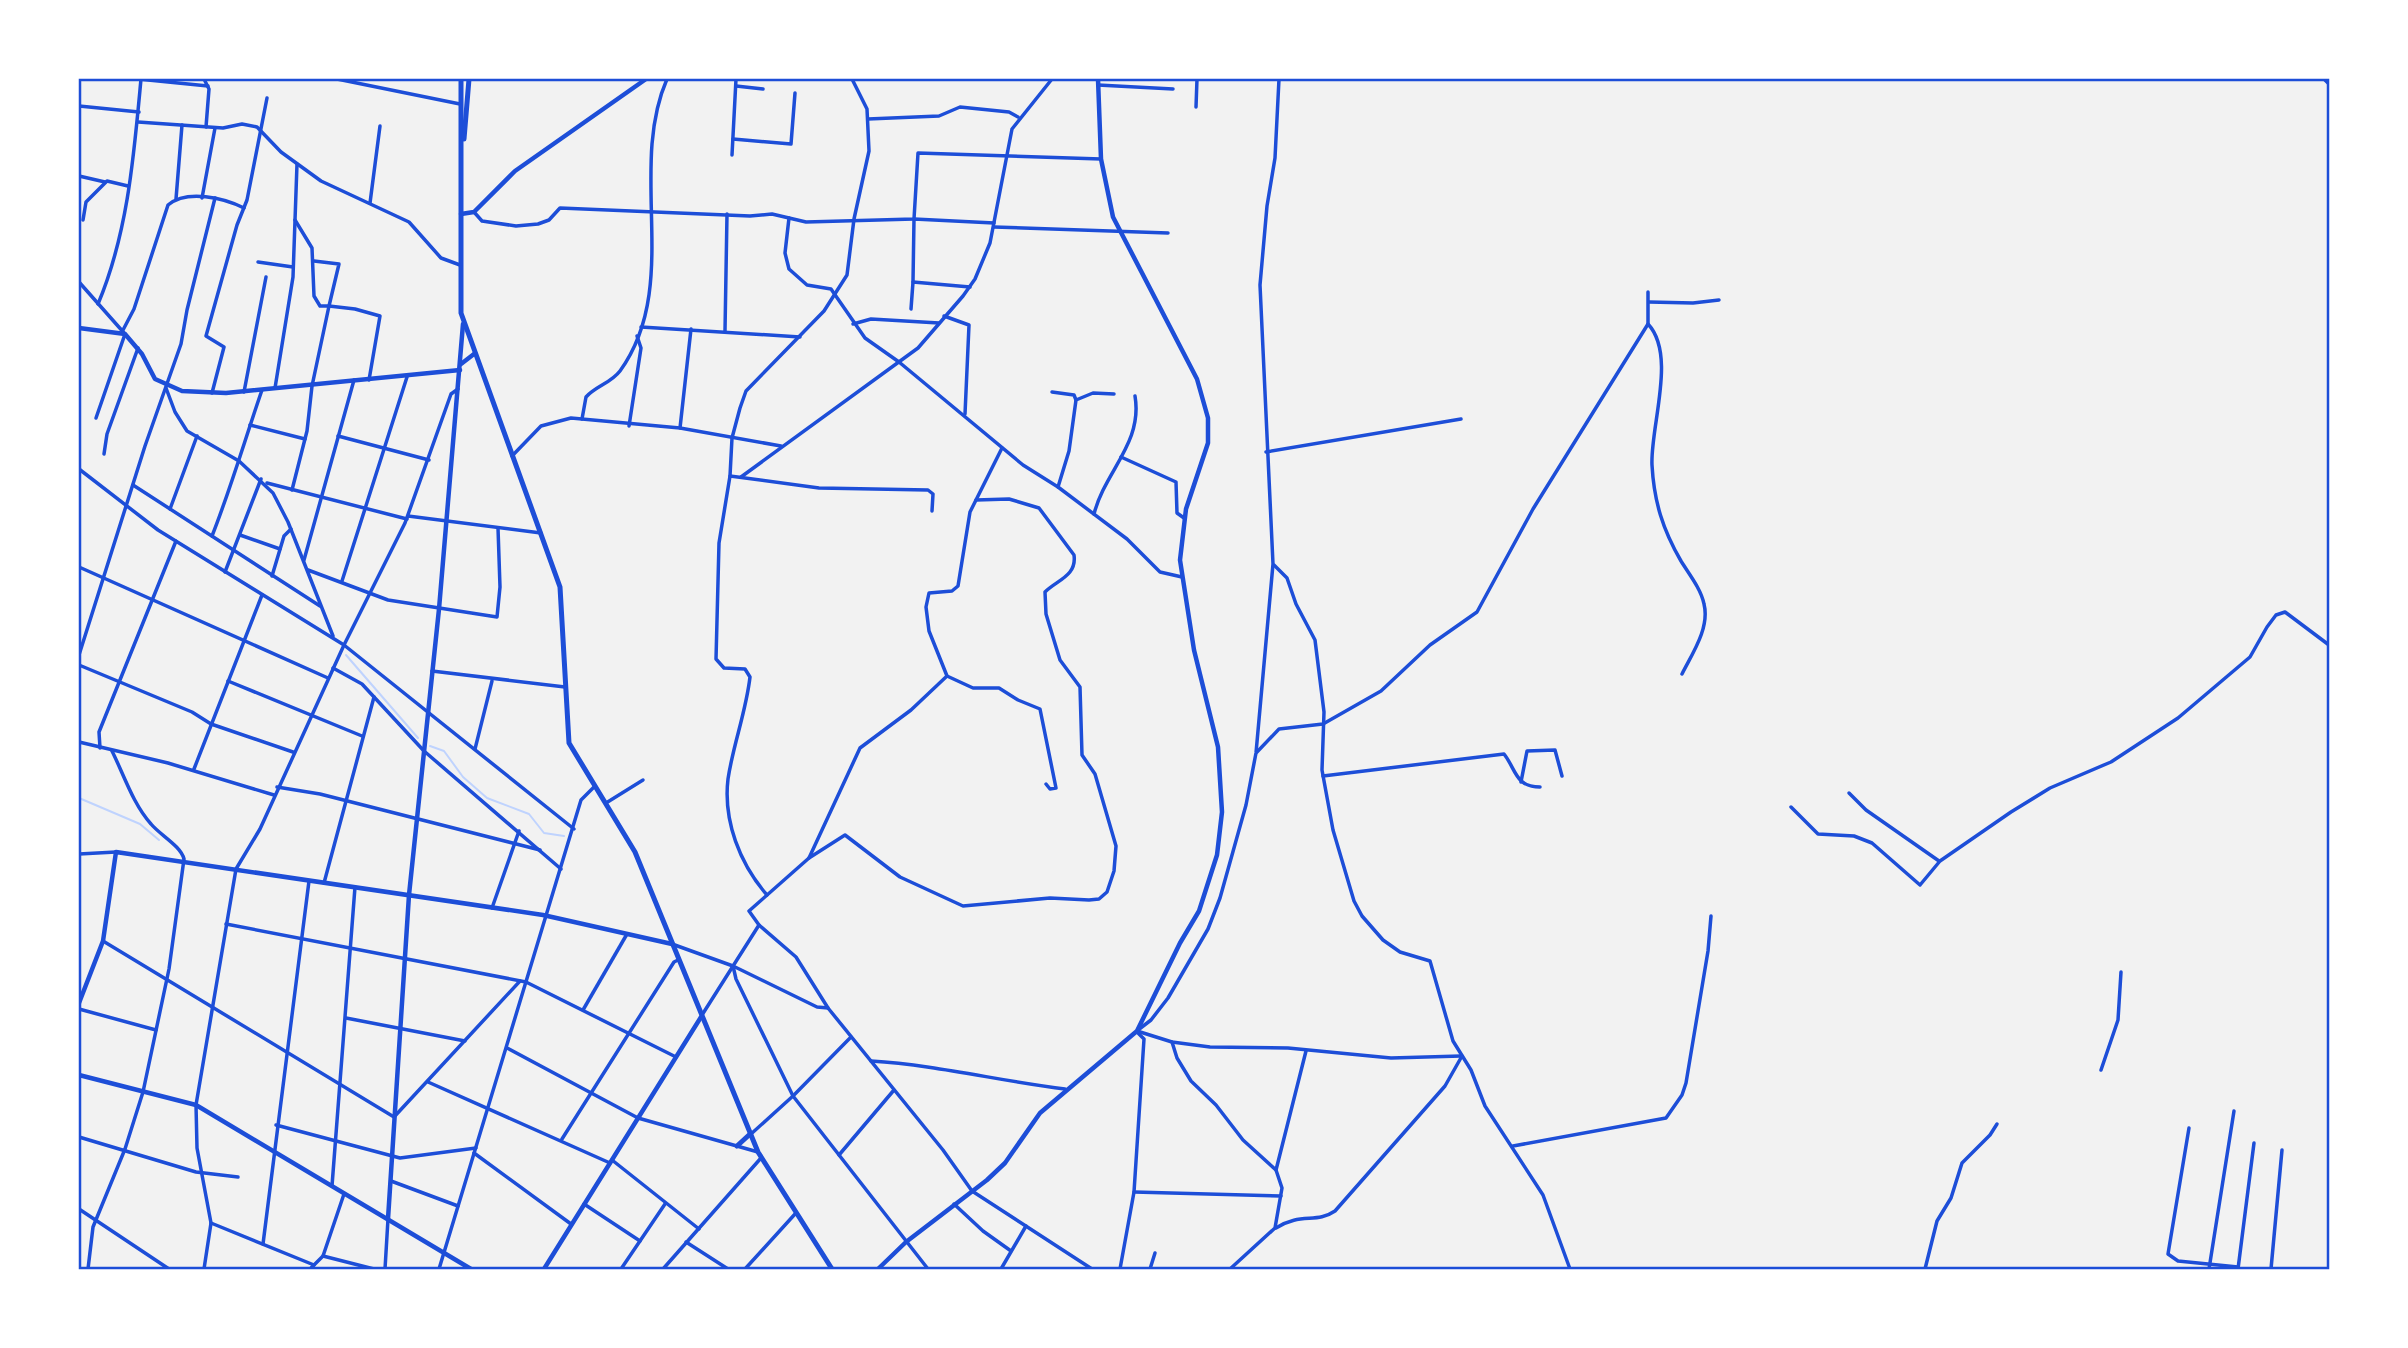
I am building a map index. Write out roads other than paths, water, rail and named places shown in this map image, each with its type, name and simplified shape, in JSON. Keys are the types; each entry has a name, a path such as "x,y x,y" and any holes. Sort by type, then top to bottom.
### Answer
{"main road":[{"path":"461,79 460,265 463,324 560,587 569,743 635,852 759,1155 832,1269"},
{"path":"462,163 469,79"},
{"path":"737,1146 750,1135"}],"street":[{"path":"98,304 120,236 138,122 140,79 208,86"},
{"path":"204,79 208,86 206,127"},
{"path":"337,79 460,104"},
{"path":"461,214 474,212 515,171 646,79"},
{"path":"582,419 586,397 618,373 640,327 650,278 653,237 651,212 655,120 667,79"},
{"path":"732,155 736,79"},
{"path":"767,895 742,858 733,832 728,780 749,687 748,671 723,668 716,659 719,543 730,476 732,438 746,391 800,337 836,295 847,275 854,219 869,160 865,103 852,79"},
{"path":"741,477 918,348 970,287 987,253 1005,157 1018,117 1052,79"},
{"path":"1196,107 1197,79"},
{"path":"878,1269 906,1242 1005,1163 1041,1113 1151,1020 1168,998 1208,929 1220,898 1246,805 1255,753 1273,564 1260,285 1267,206 1275,158 1279,79"},
{"path":"2324,79 2329,84"},
{"path":"1137,1031 1180,943 1199,911 1214,870 1221,824 1218,747 1194,650 1180,549 1184,518 1208,443 1206,408 1197,379 1170,323 1119,230 1109,203 1101,159 1098,82 1173,89"},
{"path":"736,86 763,89"},
{"path":"733,139 791,144 795,93"},
{"path":"212,393 224,347 206,336 244,208 267,98"},
{"path":"79,106 139,112"},
{"path":"868,119 939,116 960,107 1009,111 1018,117"},
{"path":"138,122 215,128 240,124 259,128 281,152 297,164 336,190 409,222 441,258 460,265"},
{"path":"96,418 138,297 163,213 176,199 181,125"},
{"path":"370,203 380,127"},
{"path":"202,198 215,128"},
{"path":"911,309 918,153 1101,159"},
{"path":"275,388 293,267 297,164"},
{"path":"79,176 128,186"},
{"path":"83,220 86,202 107,181"},
{"path":"176,199 215,198 244,208"},
{"path":"79,655 181,344 215,198"},
{"path":"474,212 482,221 516,226 545,222 560,208 750,216 772,214 806,222 914,219 1168,233"},
{"path":"725,331 727,213"},
{"path":"789,218 785,253 789,269 807,285 828,287 865,338 900,362 1002,448 1058,486 1127,539 1160,572 1182,577"},
{"path":"295,220 312,248 315,299 320,306 380,316 369,380"},
{"path":"292,490 306,439 312,386 339,264 314,261"},
{"path":"258,262 293,267"},
{"path":"244,392 266,277"},
{"path":"79,282 138,348 154,377 166,386 182,391 244,392 407,377 461,368 474,354"},
{"path":"913,282 970,287"},
{"path":"1255,753 1279,729 1323,724 1381,691 1430,645 1477,612 1533,509 1648,324 1648,292"},
{"path":"1649,302 1693,303 1719,300"},
{"path":"944,316 970,325 965,415"},
{"path":"853,324 871,319 939,323"},
{"path":"385,1269 409,895 460,388 463,324"},
{"path":"1648,324 1657,333 1659,357 1660,399 1652,464 1657,508 1671,544 1705,605 1700,639 1682,674"},
{"path":"640,327 800,337"},
{"path":"79,328 124,332"},
{"path":"680,428 691,329"},
{"path":"629,426 641,348 637,335"},
{"path":"104,454 107,433 138,348"},
{"path":"342,582 407,377"},
{"path":"304,561 355,380"},
{"path":"166,386 176,415 187,431 239,461 261,479 278,500 334,638"},
{"path":"204,1269 211,1223 201,1173 196,1105 236,869 260,829 328,678 407,517 451,394 460,388"},
{"path":"212,537 262,390"},
{"path":"1052,392 1074,395 1076,400 1065,470 1058,486"},
{"path":"1076,400 1093,393 1114,394"},
{"path":"1094,513 1105,483 1135,428 1135,396"},
{"path":"512,456 544,424 582,419 629,426 680,428 783,447"},
{"path":"1266,452 1461,419"},
{"path":"250,425 306,439"},
{"path":"170,509 197,436"},
{"path":"338,436 429,460"},
{"path":"1002,448 969,517 958,586 952,591 930,591 926,599 929,631 947,676 973,688 999,688 1040,709 1056,788 1050,789 1046,784"},
{"path":"1121,457 1176,482 1177,513 1184,518"},
{"path":"79,469 126,507 176,541 344,645 574,829"},
{"path":"730,476 819,488 928,490 933,494 932,511"},
{"path":"225,572 261,479"},
{"path":"265,483 407,517 541,534"},
{"path":"133,485 321,607"},
{"path":"976,500 1009,499 1039,508 1074,555 1075,564 1068,576 1045,592 1044,603 1060,660 1080,687 1082,755 1095,774 1116,846 1114,870 1107,892 1099,899 1089,900 1051,898 963,906 900,877 845,835 809,858 750,911 759,925 789,948 828,1008 972,1191 1092,1269"},
{"path":"307,569 388,600 497,617 500,587 498,528"},
{"path":"272,576 286,532 291,529"},
{"path":"240,535 280,549"},
{"path":"100,748 99,732 176,541"},
{"path":"1273,564 1287,578 1296,604 1315,640 1324,703 1323,776 1332,830 1354,901 1362,916 1383,940 1400,952 1430,961 1445,1019 1461,1056 1471,1070 1485,1106 1543,1195 1570,1269"},
{"path":"79,567 328,678"},
{"path":"194,770 262,595"},
{"path":"1791,807 1818,834 1854,836 1872,843 1915,884 1920,885 1940,861 2032,799 2104,766 2178,718 2250,657 2267,627 2280,613 2292,615 2329,646"},
{"path":"79,665 192,712 211,724 294,752"},
{"path":"333,668 362,684 424,751 561,869"},
{"path":"432,671 492,681 565,687"},
{"path":"809,858 860,748 901,719 947,676"},
{"path":"228,681 363,736"},
{"path":"475,749 492,681"},
{"path":"324,883 374,697"},
{"path":"79,742 194,770 274,795"},
{"path":"1521,782 1527,751 1555,750 1562,776"},
{"path":"88,1269 90,1237 125,1149 143,1092 167,980 184,862 183,854 158,832 143,813 112,751"},
{"path":"1323,776 1504,754 1513,775 1521,782 1540,786"},
{"path":"606,803 643,779"},
{"path":"439,1269 583,796 595,786"},
{"path":"277,788 345,801 542,850"},
{"path":"1849,793 1866,810 1940,861"},
{"path":"492,908 519,831"},
{"path":"79,1003 103,941 116,852"},
{"path":"79,854 116,852 548,916 672,944 733,966 817,1007 828,1008"},
{"path":"263,1244 285,1051 309,881"},
{"path":"332,1186 355,887"},
{"path":"1512,1147 1666,1118 1682,1095 1686,1083 1708,951 1711,916"},
{"path":"226,924 526,982 676,1057"},
{"path":"544,1269 759,925"},
{"path":"583,1010 627,934"},
{"path":"103,941 394,1117"},
{"path":"562,1139 674,962 678,960"},
{"path":"733,966 736,979 793,1096 929,1269"},
{"path":"2101,1070 2118,1020 2122,972"},
{"path":"394,1117 520,981"},
{"path":"79,1009 156,1030"},
{"path":"346,1018 465,1041"},
{"path":"1137,1031 1172,1042 1391,1058 1454,1054 1461,1056"},
{"path":"1120,1269 1134,1192 1144,1040 1137,1031"},
{"path":"750,1135 793,1096 850,1037"},
{"path":"1172,1042 1177,1058 1191,1081 1216,1105 1249,1147 1276,1170 1281,1196 1275,1228"},
{"path":"507,1048 638,1118 737,1146 759,1155 663,1269"},
{"path":"1276,1170 1306,1051"},
{"path":"1230,1269 1275,1228 1293,1217 1320,1217 1335,1211 1445,1086 1461,1056"},
{"path":"871,1061 925,1064 1000,1081 1065,1090"},
{"path":"79,1075 196,1105 471,1269"},
{"path":"428,1082 611,1161 699,1229"},
{"path":"839,1155 894,1090"},
{"path":"2209,1267 2234,1111"},
{"path":"1925,1269 1937,1221 1951,1198 1962,1163 1990,1135 1997,1124"},
{"path":"276,1125 393,1157 475,1150 572,1224"},
{"path":"2189,1128 2168,1254 2178,1261 2209,1267 2238,1268 2254,1143"},
{"path":"79,1137 201,1173 238,1177"},
{"path":"2271,1269 2282,1150"},
{"path":"391,1181 458,1206"},
{"path":"1134,1192 1281,1196"},
{"path":"211,1223 312,1267 319,1263 323,1255 345,1194"},
{"path":"584,1204 640,1241"},
{"path":"954,1204 983,1231 1012,1251"},
{"path":"621,1269 665,1205"},
{"path":"79,1209 169,1269"},
{"path":"745,1269 796,1212"},
{"path":"1001,1269 1026,1226"},
{"path":"686,1242 728,1269"},
{"path":"1150,1269 1155,1253"},
{"path":"323,1255 356,1267 374,1269"}],"waterway":[{"path":"346,655 418,738"},
{"path":"430,746 444,751 463,777 487,798 529,814 544,833 564,836"},
{"path":"79,798 140,824 159,840"}]}
